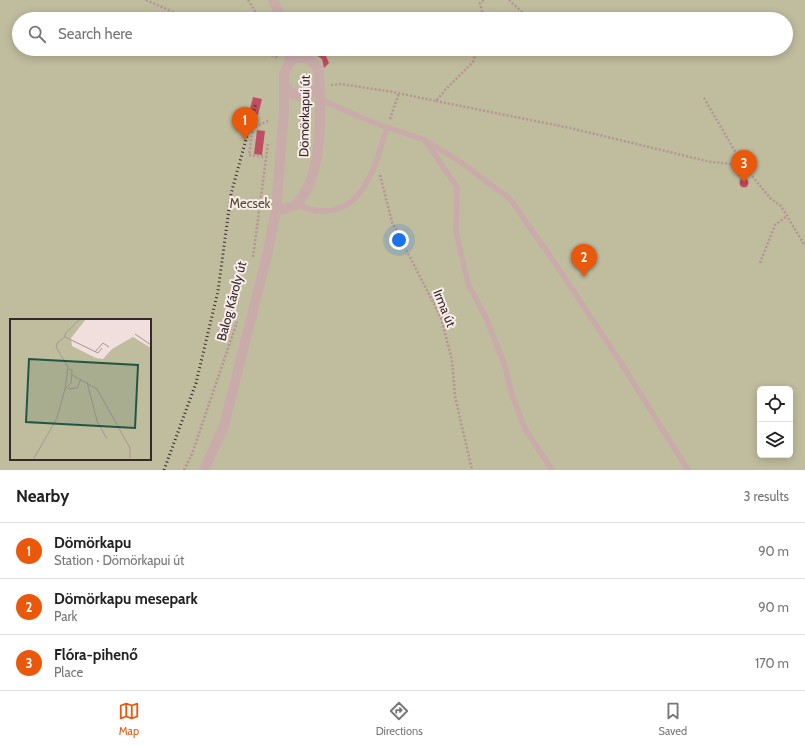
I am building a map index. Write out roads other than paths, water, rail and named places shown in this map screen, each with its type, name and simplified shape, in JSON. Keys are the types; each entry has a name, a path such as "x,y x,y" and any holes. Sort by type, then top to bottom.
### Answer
{"street":[{"path":"273,0 279,12"},
{"path":"289,56 290,61"},
{"name":"Dömörkapui út","path":"204,470 224,426 265,263 276,211 284,110 284,74 290,61 304,58 314,62 317,67 319,86 318,158 311,181 296,204"},
{"path":"284,86 290,92 302,97 315,92 319,86"},
{"path":"276,211 296,204"}],"lane":[{"path":"319,99 340,109 425,140 462,162 510,199 612,350 688,470"},
{"path":"296,204 319,212 343,208 358,197 376,162 387,127"},
{"path":"425,140 457,187 456,231 468,284 486,318 504,363 512,395 525,429 552,470"}],"railway":[{"path":"164,470 196,383 218,291 231,194 256,103"}],"place":[{"name":"Dömörkapu","path":"245,140"},
{"name":"Flóra-pihenő","path":"744,183"},
{"name":"Dömörkapu mesepark","path":"584,277"}],"park label":[{"name":"Mecsek","path":"250,203"}]}
